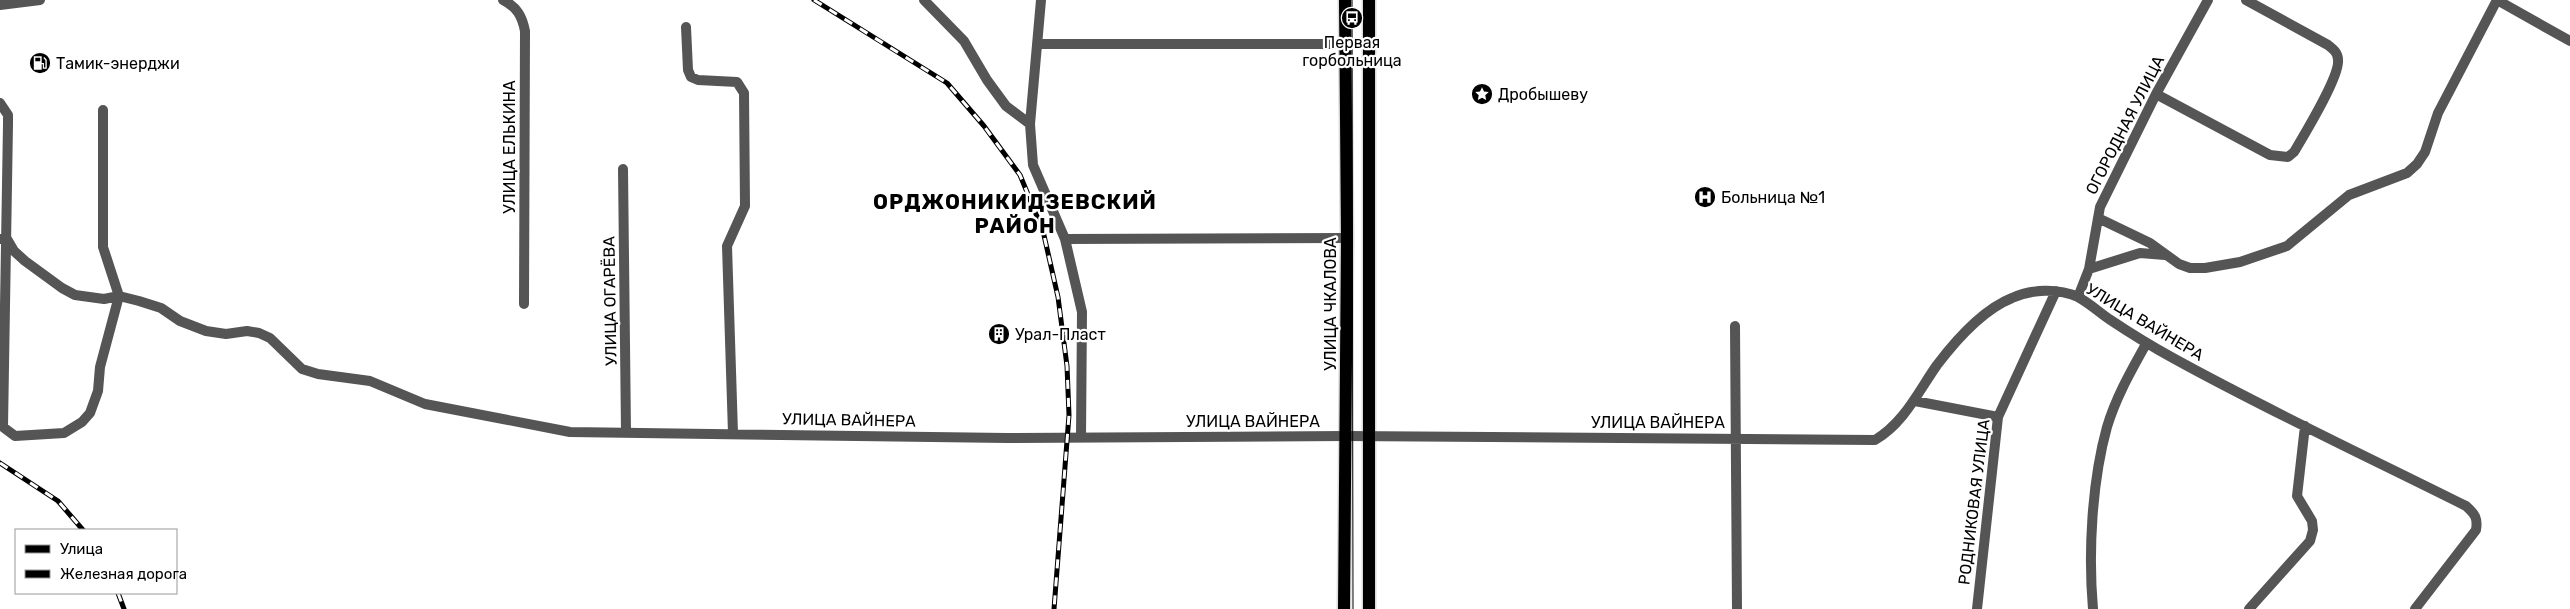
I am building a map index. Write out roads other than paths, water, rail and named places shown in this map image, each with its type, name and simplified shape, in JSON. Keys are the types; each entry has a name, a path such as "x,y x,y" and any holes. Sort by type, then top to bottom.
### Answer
{"main road":[{"name":"УЛИЦА ЧКАЛОВА","path":"1344,609 1347,238 1345,0"},
{"path":"1369,0 1369,609"}],"street":[{"path":"0,5 40,0"},
{"name":"УЛИЦА ЕЛЬКИНА","path":"503,0 515,8 522,18 525,30 524,304"},
{"path":"924,0 964,41 987,80 1006,106 1030,124"},
{"path":"1041,0 1039,44 1030,124 1032,165 1065,239 1082,312 1081,437"},
{"name":"ОГОРОДНАЯ УЛИЦА","path":"2078,298 2089,269 2098,218 2105,196 2156,94 2208,0"},
{"path":"2156,94 2270,155 2288,157 2294,152 2335,77 2338,58 2336,51 2246,0"},
{"path":"2098,218 2150,243 2190,268 2205,268 2240,262 2287,246 2348,195 2407,173 2417,164 2430,138 2438,113 2497,0 2570,41"},
{"path":"686,28 688,70 691,77 698,80 737,82 744,93 745,206 727,246 733,433"},
{"path":"1039,44 1346,44"},
{"path":"0,103 8,115 4,239 2,418 3,427 8,433 25,437 64,433 82,422 90,413 98,391 100,367 119,296 103,247 103,110"},
{"name":"УЛИЦА ОГАРЁВА","path":"623,169 626,432"},
{"path":"1065,239 1347,238"},
{"name":"УЛИЦА ВАЙНЕРА","path":"4,239 14,251 62,288 90,298 104,299 119,296 161,308 180,321 206,331 226,334 247,331 258,333 270,338 302,369 318,374 370,381 425,404 570,432 1081,437 1737,437 1875,440 1884,435 1915,401 1936,366 1956,341 1987,313 2011,298 2029,292 2056,290 2078,298 2146,344 2240,395 2466,506 2474,513 2478,521 2476,530 2418,605"},
{"path":"2089,269 2140,253 2153,252 2167,255"},
{"name":"РОДНИКОВАЯ УЛИЦА","path":"1977,609 1998,417 2056,290"},
{"path":"1735,326 1738,609"},
{"path":"2093,609 2095,488 2099,463 2107,426 2117,399 2146,344"},
{"path":"1915,401 1998,417"},
{"path":"2249,609 2310,542 2313,530 2312,521 2301,506 2298,496 2305,426"}],"tram line":[{"path":"1352,0 1353,609"}],"railway":[{"path":"814,0 947,83 984,126 1020,175 1043,231 1058,297 1067,366 1069,415 1054,609"},
{"path":"0,463 58,501 82,529"},
{"path":"118,594 124,609"}],"place":[{"name":"Первая горбольница","path":"1352,18"},
{"name":"Тамик-энерджи","path":"40,63"},
{"name":"Дробышеву","path":"1482,94"},
{"name":"Больница №1","path":"1705,197"},
{"name":"Урал-Пласт","path":"999,334"}],"district":[{"name":"ОРДЖОНИКИДЗЕВСКИЙ РАЙОН","path":"1015,213"}]}
